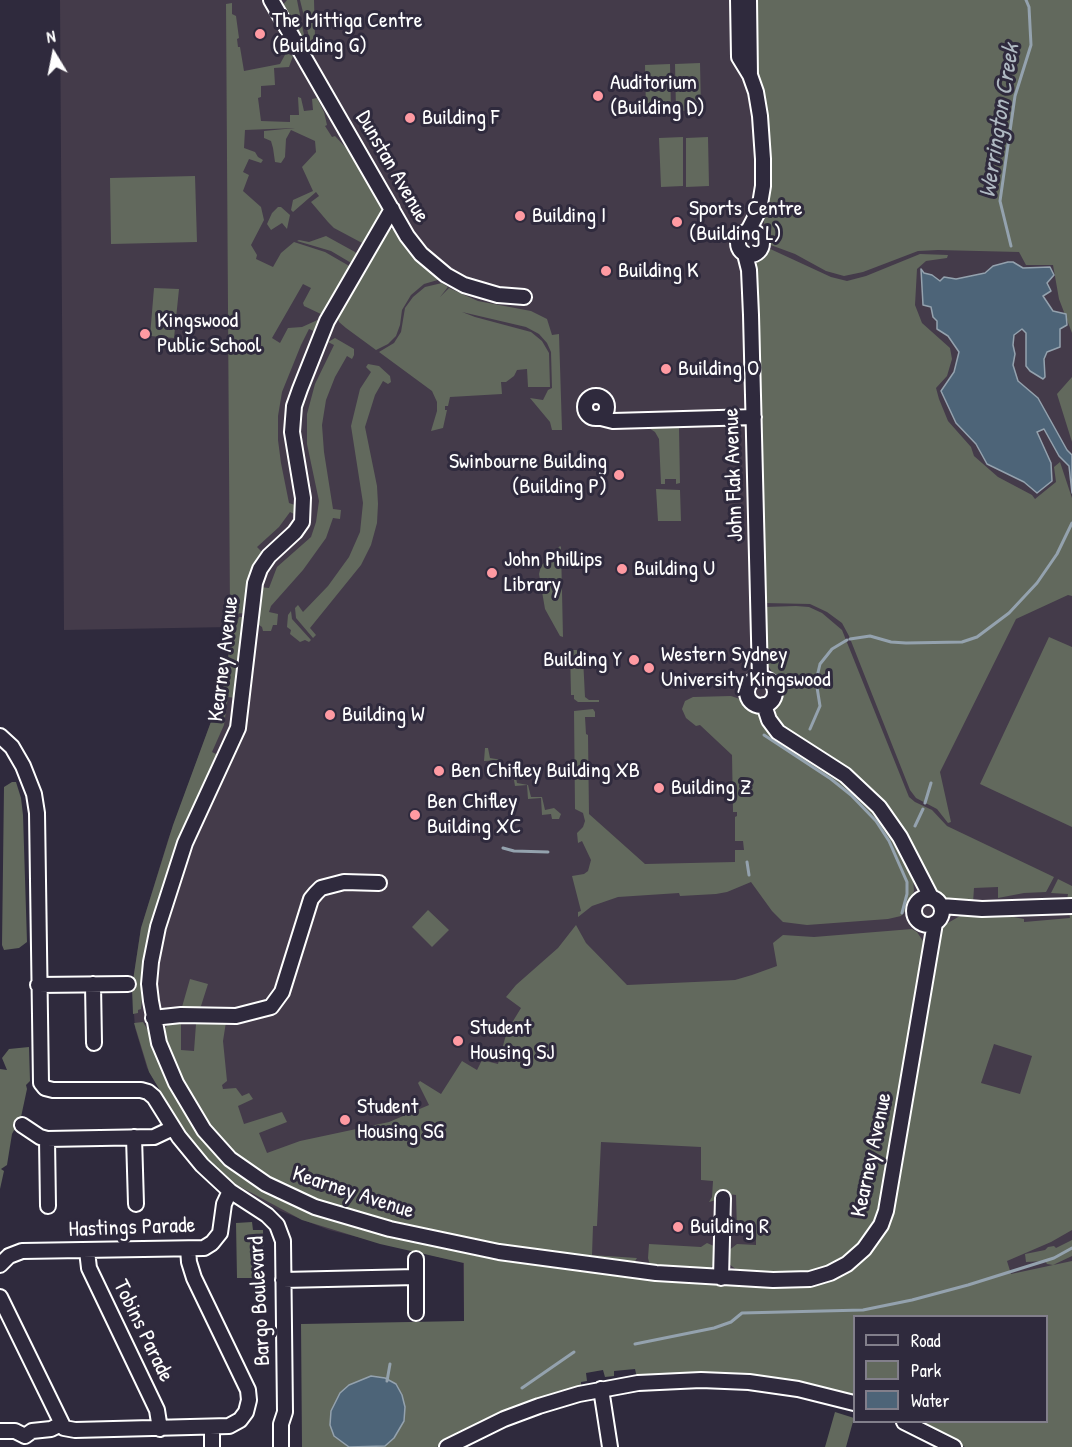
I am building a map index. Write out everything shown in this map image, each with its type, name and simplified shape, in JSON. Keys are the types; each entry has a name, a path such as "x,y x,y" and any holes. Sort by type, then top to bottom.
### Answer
{"street":[{"name":"Dunstan Avenue","path":"271,0 406,236 421,254 446,275 478,290 511,297 524,297"},
{"path":"738,0 739,57 750,75 759,104 763,159 762,186 753,233"},
{"path":"749,0 750,75"},
{"name":"Kearney Avenue","path":"392,209 327,321 294,406 292,432 303,498 302,522 296,532 269,556 260,569 255,583 238,728 185,843 158,927 149,984 153,1018 163,1053 176,1083 204,1130 217,1146 244,1170 283,1193 354,1220 414,1235 488,1250 656,1274 792,1281 830,1273 847,1264 864,1249 881,1225 889,1199 929,955 932,911"},
{"path":"753,233 762,243 760,249 750,254 740,249 738,240 741,234 753,233"},
{"name":"John Flak Avenue","path":"750,254 760,678"},
{"path":"601,418 613,421 754,417"},
{"path":"760,678 770,682 774,688 773,699 764,705 754,704 748,696 750,684 760,678"},
{"path":"764,705 769,720 778,732 845,775 879,807 900,837 932,911 1072,906"},
{"path":"0,736 10,744 18,756 28,776 35,799 38,985 128,984"},
{"path":"153,1018 181,1015 236,1016 271,1007 282,992 311,899 316,893 321,888 344,882 379,883"},
{"path":"93,984 94,1043"},
{"name":"Bargo Boulevard","path":"38,985 40,1078 44,1086 53,1090 143,1090 154,1097 173,1128 202,1165 230,1191 267,1215 280,1229 283,1241 285,1412 289,1424 290,1447"},
{"path":"22,1125 47,1139 157,1136 173,1128"},
{"path":"134,1137 136,1204"},
{"path":"47,1139 48,1206"},
{"name":"Hastings Parade","path":"0,1265 9,1256 19,1252 204,1248 215,1241 222,1229 225,1201 230,1191"},
{"path":"721,1278 723,1198"},
{"path":"0,1297 61,1424 67,1429 225,1427 236,1422 246,1412 249,1397 246,1385 194,1278 188,1249"},
{"name":"Tobins Parade","path":"87,1251 89,1268 157,1410 159,1429"},
{"path":"416,1313 417,1259"},
{"path":"283,1280 416,1277"},
{"path":"447,1447 513,1415 558,1400 601,1389 659,1381 732,1381 798,1389 853,1403"},
{"path":"601,1389 610,1447"},
{"name":"Bargo Boulevard","path":"281,1447 281,1424 285,1412"},
{"path":"906,1423 954,1447"},
{"path":"0,1431 15,1431 24,1441 32,1431 51,1429 61,1424"},
{"path":"212,1428 212,1447"}],"shaded area":[{"name":"Western Sydney University Kingswood","path":"60,0 1072,0 1072,1312 464,1321 463,1263 329,1230 278,1210 241,1189 218,1171 190,1140 147,1068 135,1028 132,987 141,928 168,840 223,689 230,627 64,630"}],"green space":[{"path":"287,0 297,0 306,45 282,6"},
{"path":"300,0 314,0 315,37 310,41"},
{"path":"754,0 1072,0 1072,333 1059,299 1053,265 1026,265 1019,252 918,251 863,272 844,276 826,271 795,254 768,244 764,222 771,176 768,174 757,76"},
{"path":"232,3 232,14 236,16 238,47 240,47 244,71 280,64 286,53 293,56 289,67 274,68 275,85 261,86 261,97 258,98 261,121 290,122 290,115 299,115 298,97 301,98 304,111 313,110 312,99 317,98 324,112 327,125 325,126 332,137 335,136 348,150 353,152 383,206 382,213 364,244 334,228 328,222 311,202 319,196 316,192 293,212 291,210 293,200 313,191 302,167 316,152 315,141 291,130 286,139 285,157 281,163 275,162 271,141 264,138 264,131 295,128 245,130 244,148 255,152 263,160 261,163 249,159 243,172 249,175 243,191 261,207 264,220 251,245 257,255 256,259 273,267 281,253 294,242 325,252 351,267 323,315 304,306 303,303 311,288 303,284 272,338 280,343 288,328 302,327 322,318 316,332 309,329 301,345 282,392 278,416 281,463 289,503 298,506 296,515 290,512 279,527 257,547 263,553 246,613 230,614 226,4"},
{"path":"700,63 701,110 676,111 675,64"},
{"path":"670,64 671,110 646,111 645,65"},
{"path":"683,137 683,186 661,187 659,138"},
{"path":"708,137 709,186 686,187 686,138"},
{"path":"195,176 197,242 111,244 110,178"},
{"path":"278,207 290,215 287,229 282,223 271,230 267,224"},
{"path":"390,229 396,230 421,263 441,279 424,284 411,295 402,310 396,336 388,344 376,350 339,322 337,315"},
{"path":"326,236 355,252 358,257 353,264 331,251 297,241 309,242"},
{"path":"766,247 831,277 847,281 866,276 920,254 948,255 947,258 926,261 917,269 915,305 922,323 950,348 952,359 947,376 936,388 948,421 971,447 974,456 998,477 1032,495 1035,499 1056,482 1054,467 1060,462 1072,498 1072,596 1068,595 1016,619 940,772 951,822 948,823 937,809 916,798 910,790 842,623 827,612 810,604 764,603 755,268"},
{"path":"442,283 448,287 440,297 449,288 478,301 531,311 547,319 552,335 559,334 562,430 552,430 550,422 530,398 543,400 548,390 552,388 551,352 547,343 539,334 526,327 462,312 531,332 542,341 549,353 550,387 528,387 527,369 517,370 514,376 506,382 501,382 502,394 450,397 448,406 445,406 447,410 443,428 431,431 437,411 437,402 432,391 379,352 394,343 401,332 405,308 413,297 425,287"},
{"path":"154,288 179,289 174,338 150,336"},
{"path":"335,338 354,349 352,359 347,356 335,377 326,400 322,425 333,509 341,510 340,519 333,518 326,538 303,570 271,606 269,612 278,614 277,625 273,625 271,631 263,631 262,627 256,623 259,587 269,588 277,567 311,537 316,522 319,501 307,444 307,414 315,384 334,345 328,342"},
{"path":"368,364 379,366 390,376 391,382 388,384 383,381 375,395 365,427 377,486 377,523 371,545 361,565 310,628 316,635 313,638 296,618 295,608 298,605 303,612 328,586 349,557 360,532 363,503 351,426 360,389 371,372 366,367"},
{"path":"1072,377 1072,442 1057,394"},
{"path":"679,427 680,483 676,484 676,479 665,479 665,484 661,484 659,439 649,428"},
{"path":"656,489 680,490 681,521 658,521"},
{"path":"560,546 563,637 560,636 545,609 539,574 541,566"},
{"path":"764,607 809,607 822,613 842,630 909,797 932,810 947,826 1054,877 1046,892 998,898 998,887 974,888 973,903 949,902 937,894 884,804 859,778 785,728 777,719 775,709 780,696 780,684 769,667 765,654"},
{"path":"291,611 292,619 311,640 309,642 305,640 300,642 290,634 291,630 287,627 288,615"},
{"path":"239,617 245,617 236,698 228,697 224,725 212,752 220,756 197,799 182,836 144,977 141,1009 138,1013 133,1014 132,987 141,928 173,825 223,689 230,632 235,630"},
{"path":"1049,637 1072,647 1072,827 980,784"},
{"path":"570,650 577,650 577,658 583,658 585,697 589,700 599,700 599,702 578,702 574,699 574,695 571,695"},
{"path":"731,696 740,699 755,710 767,728 838,776 878,814 904,855 913,879 914,891 908,908 901,916 807,925 783,922 751,882 716,894 680,896 679,893 618,897 592,906 578,917 578,912 581,911 572,876 588,871 591,860 582,841 578,843 577,833 585,821 583,813 575,809 574,711 593,709 595,712 595,717 585,717 586,734 588,735 589,814 645,864 735,862 735,850 744,850 743,841 735,841 737,812 733,812 732,755 700,725 696,726 686,718 682,709 685,701 693,697"},
{"path":"485,748 488,748 490,758 502,760 504,771 515,772 517,783 528,785 531,797 542,797 545,810 554,808 561,814 559,819 552,819 551,814 542,815 541,798 528,799 527,785 515,786 513,774 501,775 500,760 484,761"},
{"path":"16,782 23,815 27,942 19,948 4,950 2,945 4,787"},
{"path":"1058,879 1072,886 1072,900 1067,900 1068,894 1051,893"},
{"path":"428,910 449,930 432,947 412,927"},
{"path":"1069,912 1072,912 1072,1230 1007,1261 1011,1274 1072,1261 1072,1447 965,1447 918,1423 1048,1423 1048,1315 853,1315 853,1397 637,1378 635,1369 614,1371 614,1376 605,1377 603,1370 586,1373 587,1381 581,1382 581,1388 451,1438 437,1447 302,1447 301,1324 464,1321 464,1263 380,1244 302,1220 235,1184 195,1147 176,1117 149,1072 134,1023 143,1022 224,1159 390,1234 798,1286 867,1254 877,1243 887,1225 893,1210 900,1172 941,930 946,924 960,916 999,914 1024,919 1024,922 1070,918","holes":["994,1044 1032,1056 1020,1094 981,1083"]},
{"path":"576,925 586,943 627,985 735,980 752,975 777,966 773,943 783,935 814,937 912,929 917,932 923,941 923,953 887,1179 878,1216 861,1244 831,1265 811,1271 796,1274 738,1271 729,1264 728,1251 737,1244 756,1245 756,1232 737,1231 736,1195 728,1194 728,1191 720,1192 716,1200 709,1202 712,1197 713,1181 701,1180 701,1147 601,1142 597,1226 593,1226 592,1255 637,1258 634,1263 523,1251 395,1226 300,1196 245,1165 220,1143 190,1100 164,1038 163,1032 168,1024 179,1023 181,1024 181,1050 194,1051 196,1024 200,1021 226,1022 223,1041 227,1081 222,1085 223,1089 236,1088 242,1096 249,1093 253,1099 238,1106 244,1124 282,1112 287,1122 259,1133 267,1153 300,1141 389,1122 429,1105 418,1083 420,1081 441,1094 462,1061 477,1070 482,1060 498,1064 507,1031 521,1008 506,997 516,985 558,948"},
{"path":"190,979 208,984 201,1006 195,1010 182,1007"},
{"path":"29,1047 30,1081 26,1085 21,1117 12,1134 7,1165 1,1169 4,1171 0,1189 0,1069 7,1070 2,1058 9,1049"},
{"path":"252,1222 253,1230 263,1230 264,1278 237,1278 236,1223"},
{"path":"1072,1240 1072,1256 1053,1265 1045,1261 1026,1262 1025,1254 1045,1250 1048,1247 1056,1248"},
{"path":"707,1243 714,1246 714,1263 710,1269 698,1271 650,1266 649,1244 701,1247"},
{"path":"835,1412 853,1418 846,1447 825,1447"}],"water":[{"path":"1013,262 1023,268 1050,267 1054,275 1047,283 1051,291 1043,296 1053,311 1066,314 1067,325 1060,329 1060,347 1047,352 1044,359 1045,377 1043,379 1026,366 1026,333 1022,329 1014,335 1013,365 1018,381 1038,398 1072,455 1072,493 1069,466 1059,456 1044,429 1037,432 1051,463 1052,481 1037,493 1024,482 987,464 976,444 956,423 941,391 954,372 959,352 948,336 937,329 937,321 933,317 931,307 923,305 921,269 940,281 944,277 956,279 985,273 993,266"},
{"path":"371,1376 385,1378 396,1384 405,1407 404,1421 394,1438 385,1446 349,1447 334,1436 330,1425 331,1411 340,1393 349,1385"}],"waterway":[{"name":"Werrington Creek","path":"1011,246 1000,201 1015,96 1031,45 1029,7 1026,0"},
{"path":"850,639 870,636 891,642 906,643 962,642 977,637 1009,613 1037,583 1057,554 1072,523"},
{"path":"810,729 820,706 816,681 820,664 832,649 847,640"},
{"path":"764,735 831,779 851,795 876,821 889,841 907,882 907,894 902,913"},
{"path":"925,803 931,783"},
{"path":"915,826 923,809"},
{"path":"503,848 514,851 548,852"},
{"path":"747,862 749,875"},
{"path":"635,1344 714,1328 731,1322 742,1313 863,1310 912,1300 1054,1258 1072,1248"},
{"path":"522,1388 574,1352"},
{"path":"387,1381 390,1364"}],"place":[{"name":"The Mittiga Centre (Building G)","path":"260,34"},
{"name":"Auditorium (Building D)","path":"598,96"},
{"name":"Building F","path":"410,118"},
{"name":"Building I","path":"520,216"},
{"name":"Sports Centre (Building L)","path":"677,222"},
{"name":"Building K","path":"606,271"},
{"name":"Kingswood Public School","path":"145,334"},
{"name":"Building O","path":"666,369"},
{"name":"Swinbourne Building (Building P)","path":"619,475"},
{"name":"Building U","path":"622,569"},
{"name":"John Phillips Library","path":"492,573"},
{"name":"Building Y","path":"634,660"},
{"name":"Western Sydney University Kingswood","path":"649,668"},
{"name":"Building W","path":"330,715"},
{"name":"Ben Chifley Building XB","path":"439,771"},
{"name":"Building Z","path":"659,788"},
{"name":"Ben Chifley Building XC","path":"415,815"},
{"name":"Student Housing SJ","path":"458,1041"},
{"name":"Student Housing SG","path":"345,1120"},
{"name":"Building R","path":"678,1227"}]}
